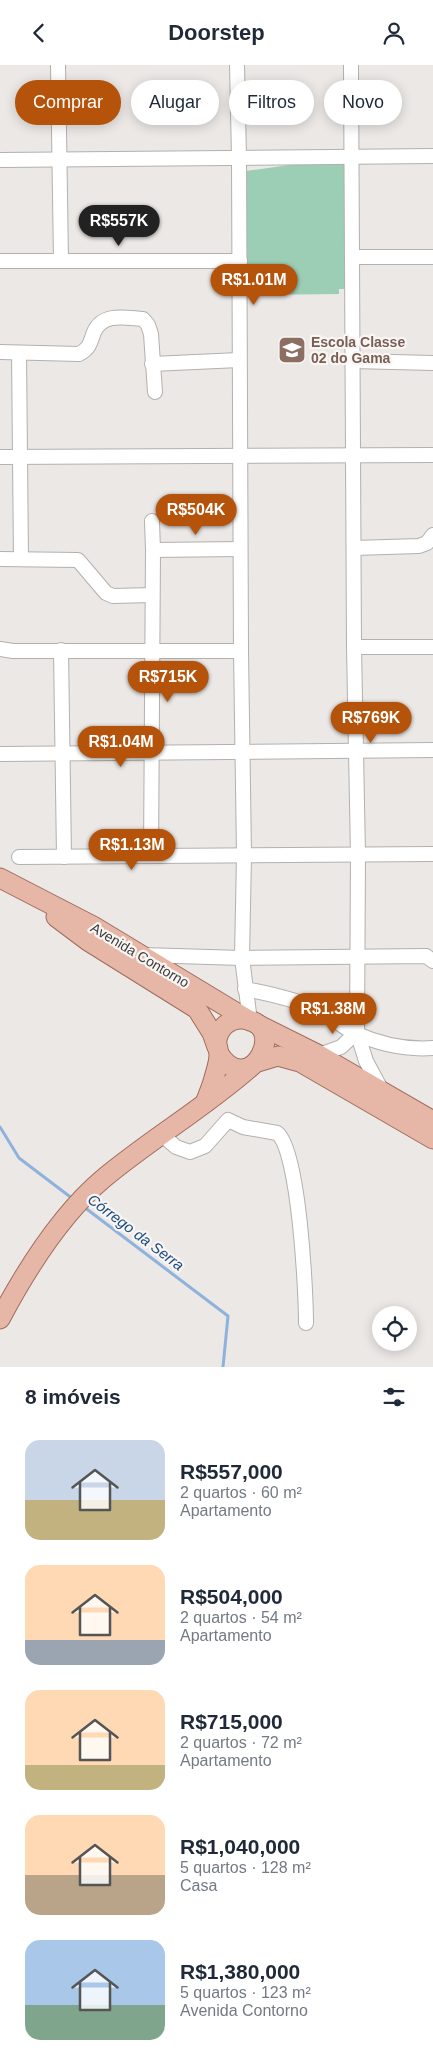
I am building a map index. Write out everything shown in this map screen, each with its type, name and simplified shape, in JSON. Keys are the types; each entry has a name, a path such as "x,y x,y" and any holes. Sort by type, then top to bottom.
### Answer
{"main road":[{"name":"Avenida Contorno","path":"0,878 93,926 252,1022 319,1055 433,1121"},
{"name":"Avenida Contorno","path":"28,894 88,941 197,1009 212,1033 218,1051"},
{"path":"2,1311 34,1260 79,1203 102,1180 161,1134 205,1103 255,1064 262,1056 265,1042 260,1028 252,1022 236,1020 223,1027 219,1033 214,1079 205,1103"},
{"path":"218,1051 230,1065 245,1068 278,1056 300,1062 433,1139"}],"street":[{"path":"58,65 61,160 61,261"},
{"path":"236,65 239,157 240,651 244,855 242,958 245,989 252,1022"},
{"path":"352,65 352,361 355,455 354,647 358,855 357,1033 366,1061 382,1091"},
{"path":"0,160 433,156"},
{"path":"352,257 433,257"},
{"path":"0,261 240,261"},
{"path":"0,352 79,354 87,349 97,327 108,319 114,317 143,319 148,325 155,393"},
{"path":"20,353 21,559"},
{"path":"152,364 239,360"},
{"path":"352,361 433,363"},
{"path":"0,457 433,455"},
{"path":"151,856 153,754 152,521"},
{"path":"354,548 419,546 427,543 433,535"},
{"path":"153,550 240,549"},
{"path":"0,559 78,560 106,593 113,596 152,595"},
{"path":"354,647 433,647"},
{"path":"0,649 240,651"},
{"path":"61,650 61,754 64,857"},
{"path":"0,754 433,750"},
{"path":"19,857 433,854"},
{"path":"139,954 242,958 426,956 433,961"},
{"path":"245,989 278,995 322,1012 357,1033 402,1049 433,1048"},
{"path":"319,1055 341,1047 357,1033"},
{"path":"161,1134 176,1147 190,1152 204,1146 228,1119 243,1127 277,1133 281,1136 288,1151 296,1196 306,1297 306,1323"}],"green space":[{"path":"346,157 345,289 339,289 339,294 245,295 246,171"}],"waterway":[{"name":"Córrego da Serra","path":"0,1127 19,1158 73,1199"},
{"name":"Córrego da Serra","path":"84,1207 228,1316 223,1367"}],"place":[{"name":"Escola Classe 02 do Gama","path":"292,350"}]}
